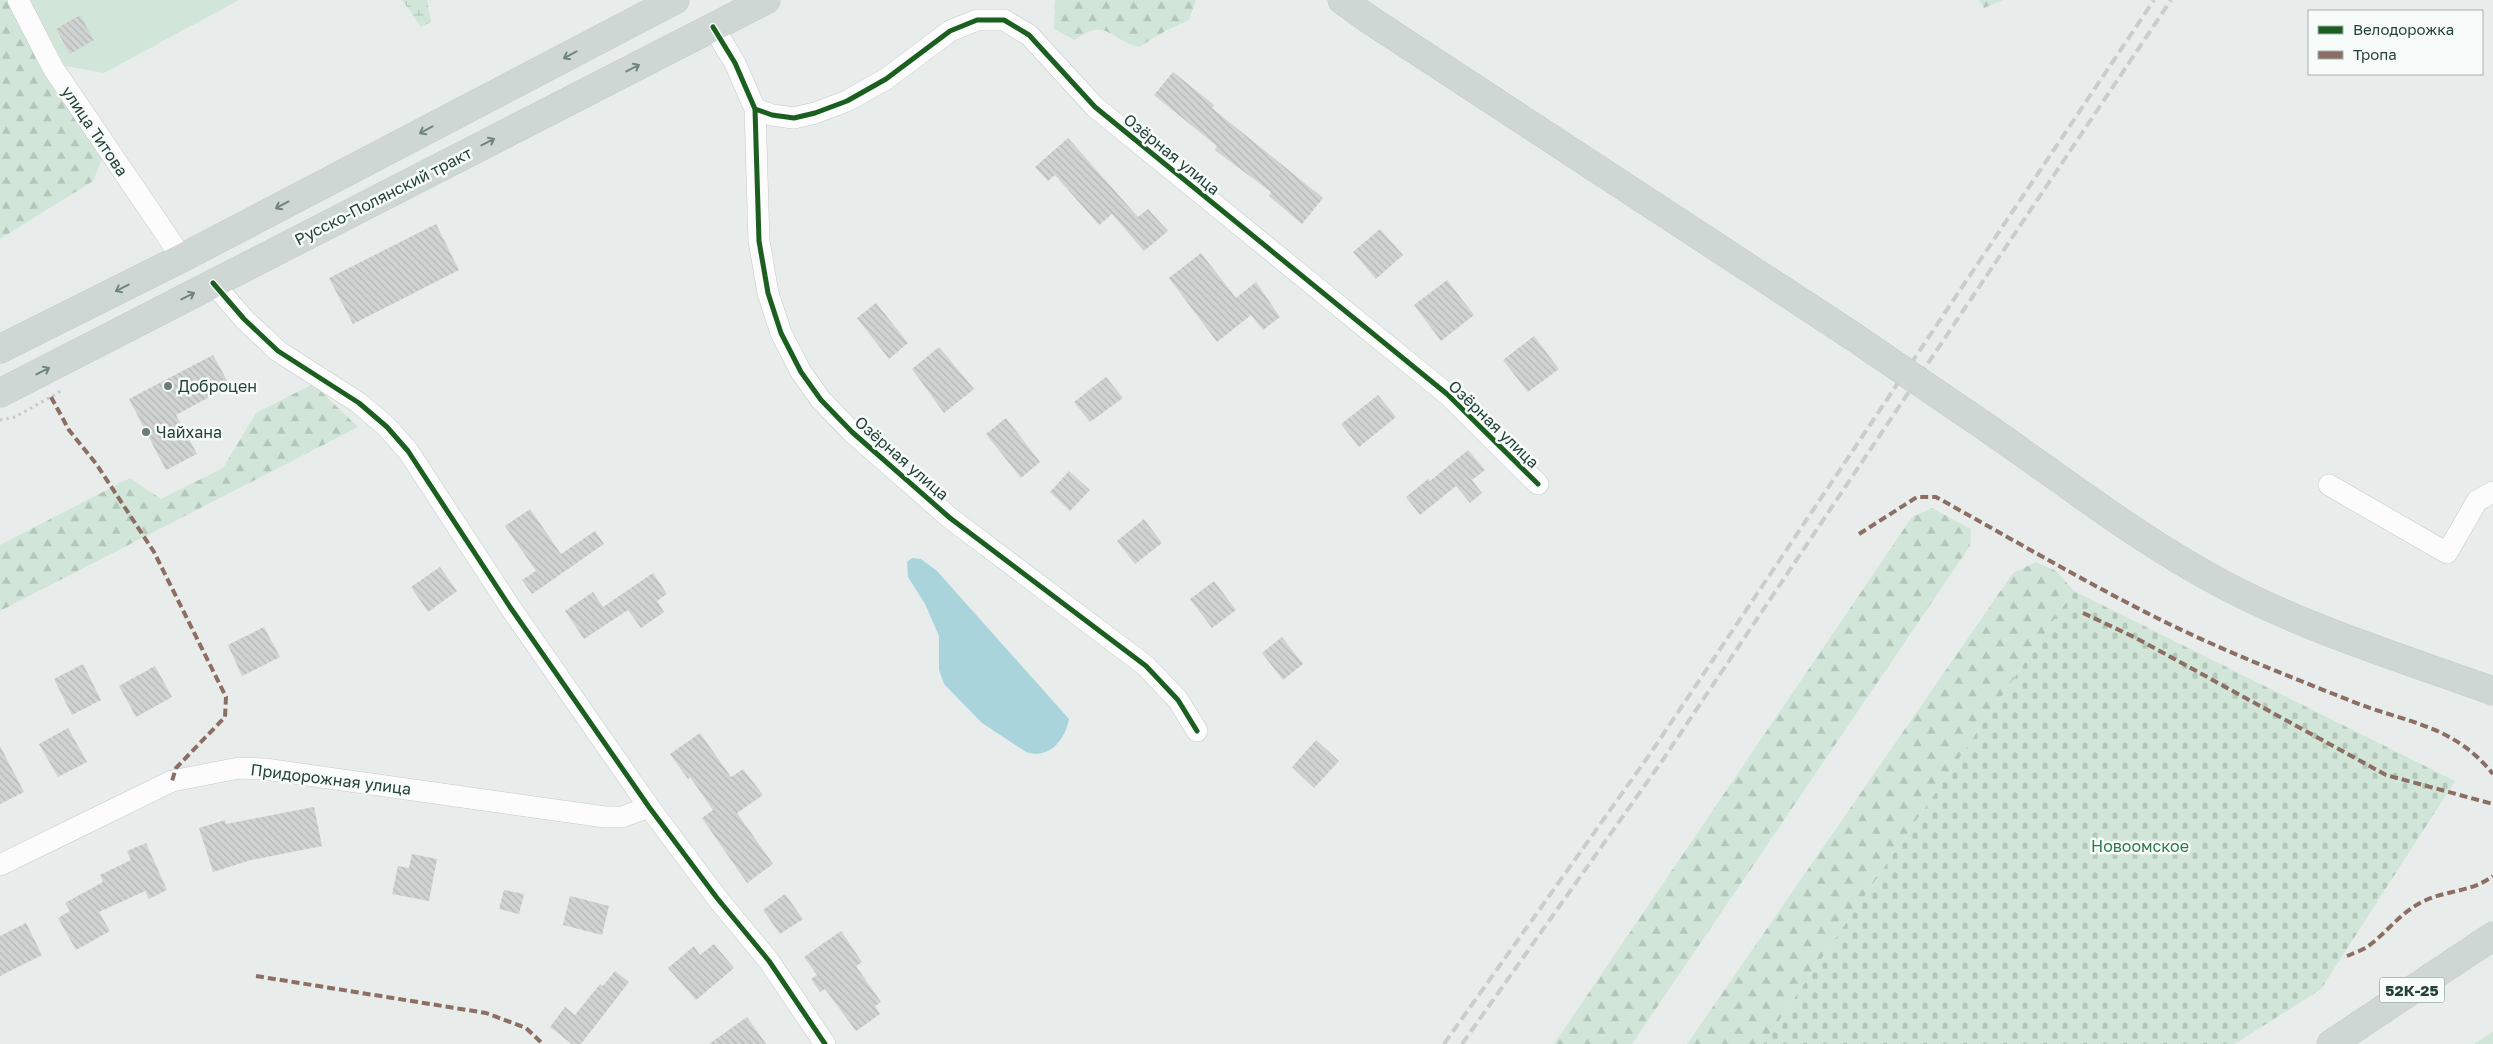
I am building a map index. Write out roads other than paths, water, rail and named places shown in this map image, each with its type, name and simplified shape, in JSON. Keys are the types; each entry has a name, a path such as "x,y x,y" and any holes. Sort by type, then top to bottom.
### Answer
{"main road":[{"path":"0,349 182,258 675,0"},
{"name":"Русско-Полянский тракт","path":"0,393 766,0"},
{"path":"1342,0 1375,24 1852,336 2170,554 2226,586 2280,610 2361,643 2493,691"},
{"name":"52К-25","path":"2331,1044 2493,936"}],"street":[{"name":"улица Титова","path":"18,0 53,68 182,258"},
{"name":"Озёрная улица","path":"755,109 772,115 794,118 815,113 847,101 886,79 950,31 977,20 1004,20 1029,35 1095,107 1447,394 1538,484"},
{"name":"Озёрная улица","path":"713,27 735,63 755,109 759,242 768,293 781,332 801,372 821,400 852,432 950,518 1146,666 1178,700 1197,731"},
{"path":"213,283 244,319 278,351 359,403 387,427 408,451 510,607 649,807 717,898 769,961 824,1044"},
{"path":"2329,485 2446,553 2477,502 2493,492"},
{"name":"Придорожная улица","path":"0,865 172,781 240,768 265,769 605,816 622,817 649,807"}],"water":[{"path":"912,558 921,559 937,571 1069,719 1060,741 1049,751 1034,754 1026,752 982,723 944,684 939,670 939,636 925,604 908,577 907,562"}],"railway":[{"path":"1444,1044 1650,754 2154,0"},
{"path":"1462,1044 1662,761 2171,0"}],"place":[{"name":"Доброцен","path":"168,386"},
{"name":"Чайхана","path":"146,432"}],"park label":[{"name":"Новоомское","path":"2140,846"}]}
